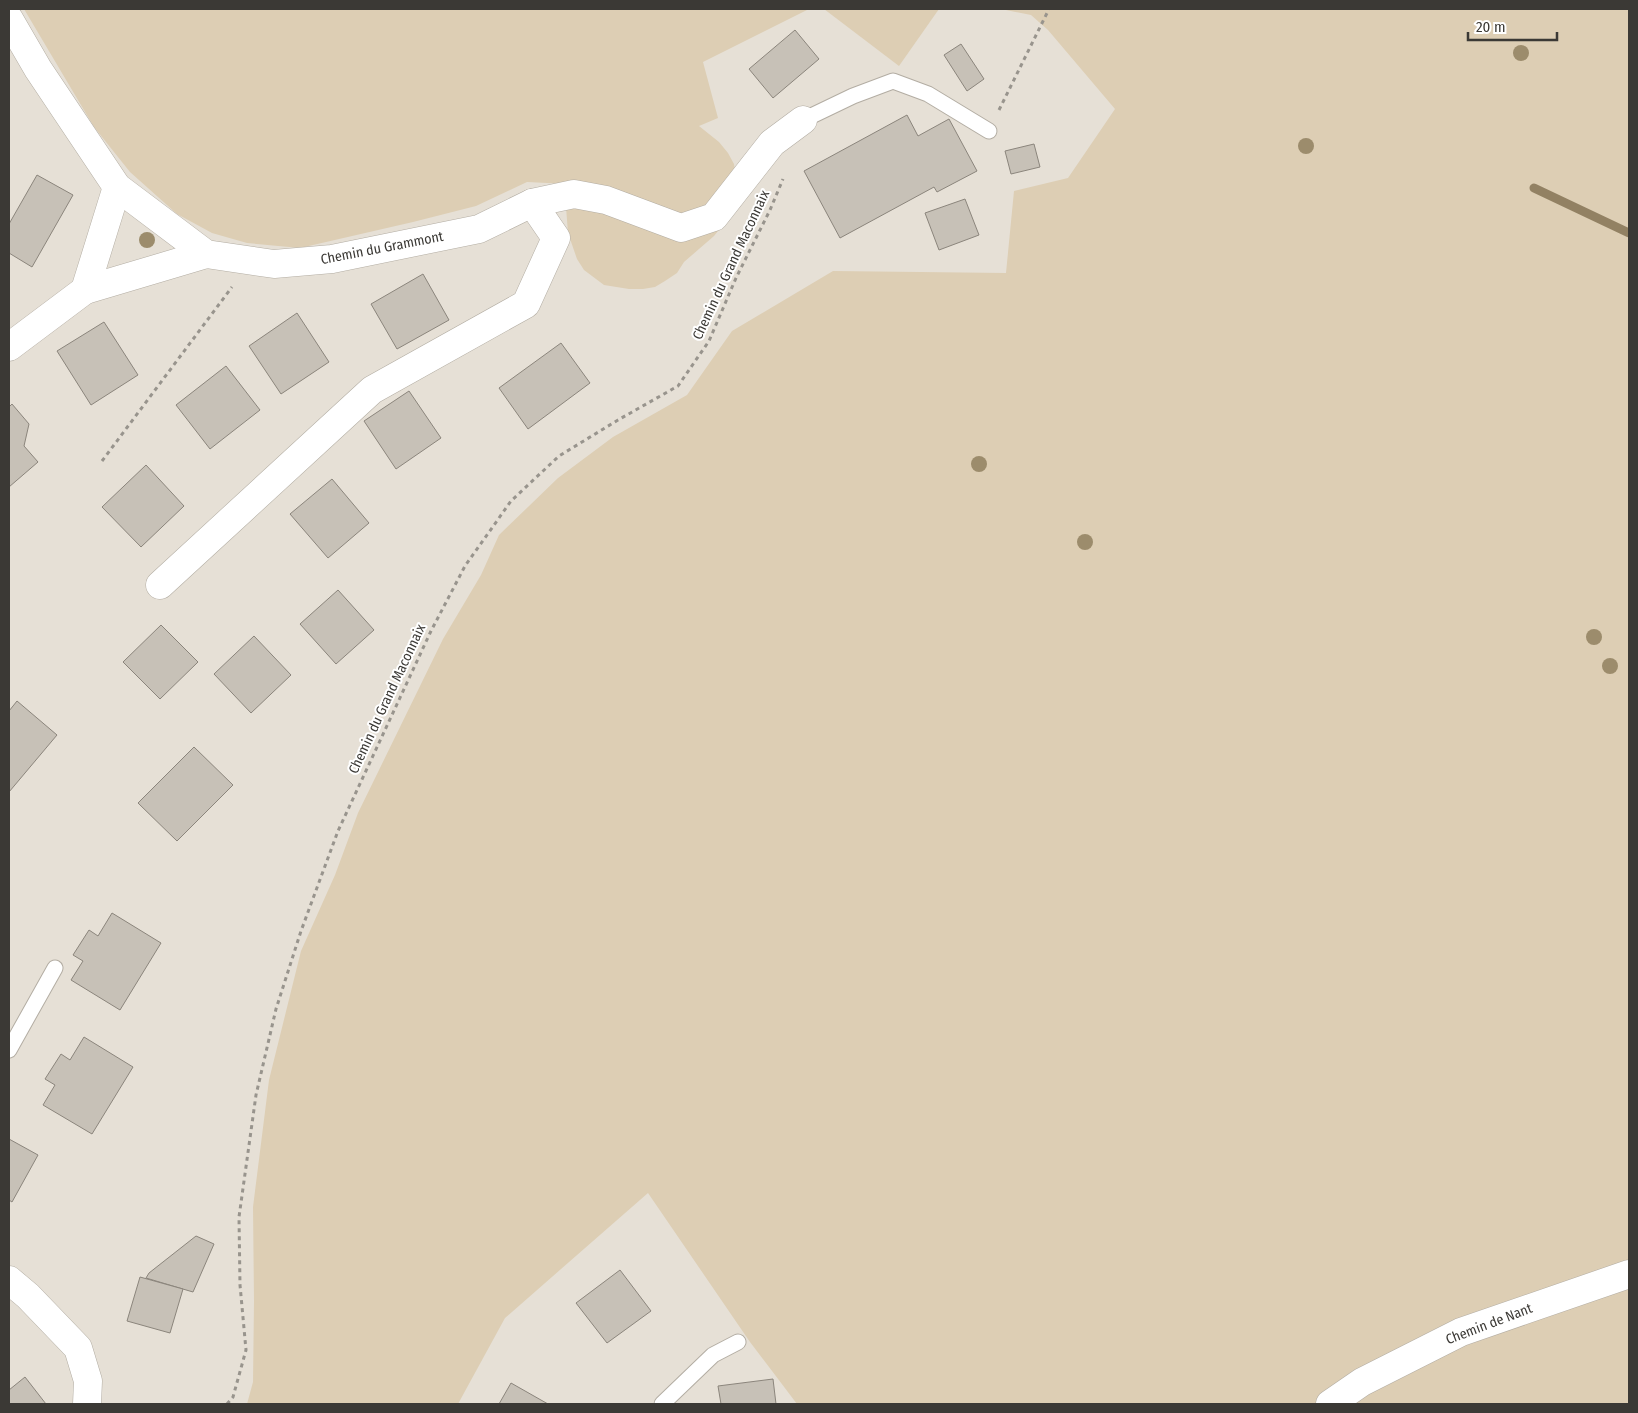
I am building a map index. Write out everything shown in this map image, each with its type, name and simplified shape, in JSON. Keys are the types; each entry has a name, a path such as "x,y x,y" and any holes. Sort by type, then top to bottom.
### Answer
{"street":[{"name":"Chemin du Grammont","path":"9,20 38,69 117,187 206,254 274,264 332,259 479,229 532,203 574,194 606,200 681,228 714,217 772,142 803,120"},
{"path":"85,290 117,187"},
{"path":"160,585 372,390 526,304 556,238 532,203"},
{"path":"9,348 85,290 206,254"},
{"name":"Chemin de Nant","path":"1330,1404 1362,1382 1461,1332 1629,1274"},
{"path":"9,1280 28,1296 78,1348 88,1381 87,1404"}],"lane":[{"name":"Chemin du Grammont","path":"803,120 853,96 893,81 928,94 989,131"},
{"path":"9,1050 55,968"},
{"path":"662,1404 713,1355 738,1342"}],"path":[{"path":"989,131 1049,9"},
{"name":"Chemin du Grand Maconnaix","path":"227,1404 233,1398 246,1350 240,1285 239,1217 256,1095 276,1010 300,930 338,831 430,631 465,566 511,501 559,456 678,386 709,341 784,176"},
{"path":"102,461 252,261"}],"shaded area":[{"path":"24,9 809,9 703,62 718,118 699,126 719,142 728,153 734,164 736,177 722,226 714,236 684,262 677,273 655,287 629,289 604,285 584,270 577,259 568,233 566,207 588,185 527,182 476,206 300,248 247,243 212,233 177,214 130,172 94,127"},
{"path":"824,9 939,9 899,66"},
{"path":"1001,9 1629,9 1629,1404 797,1404 750,1342 648,1193 505,1318 458,1404 247,1404 253,1382 253,1207 269,1080 301,951 335,875 358,813 443,639 481,575 499,535 558,478 613,437 687,395 732,331 833,271 1006,273 1014,191 1068,178 1115,109 1048,30 1031,15"}],"building":[{"path":"795,30 819,59 773,98 749,69"},
{"path":"961,44 984,79 967,91 944,55"},
{"path":"907,115 918,136 949,119 977,171 937,192 934,187 840,238 804,171"},
{"path":"1034,144 1040,167 1011,174 1005,151"},
{"path":"37,175 73,195 32,267 9,253 9,224"},
{"path":"965,199 979,235 939,250 925,213"},
{"path":"423,274 449,320 397,349 371,304"},
{"path":"297,313 329,362 281,394 249,346"},
{"path":"104,322 138,375 91,405 57,351"},
{"path":"561,343 590,383 528,429 499,388"},
{"path":"226,366 260,410 210,449 176,405"},
{"path":"409,391 441,438 396,469 364,421"},
{"path":"12,404 29,424 24,446 38,462 9,487 9,407"},
{"path":"146,465 184,506 141,547 102,507"},
{"path":"332,479 369,523 328,558 290,514"},
{"path":"338,590 374,630 336,664 300,624"},
{"path":"161,625 198,662 160,699 123,662"},
{"path":"254,636 291,675 251,713 214,674"},
{"path":"17,701 57,735 9,792 9,711"},
{"path":"194,747 233,785 177,841 138,803"},
{"path":"112,913 161,943 120,1010 71,980 83,961 73,955 89,930 98,936"},
{"path":"84,1037 133,1067 92,1134 43,1105 55,1085 45,1079 61,1054 70,1060"},
{"path":"9,1139 38,1155 12,1202 9,1200"},
{"path":"196,1236 214,1244 193,1292 146,1278 149,1273"},
{"path":"620,1270 651,1311 607,1343 576,1303"},
{"path":"140,1277 183,1289 170,1333 127,1321"},
{"path":"25,1377 46,1404 9,1404 9,1390"},
{"path":"773,1379 776,1404 721,1404 718,1386"},
{"path":"511,1383 548,1404 499,1404"}],"waterway":[{"path":"1534,188 1629,233"}]}
